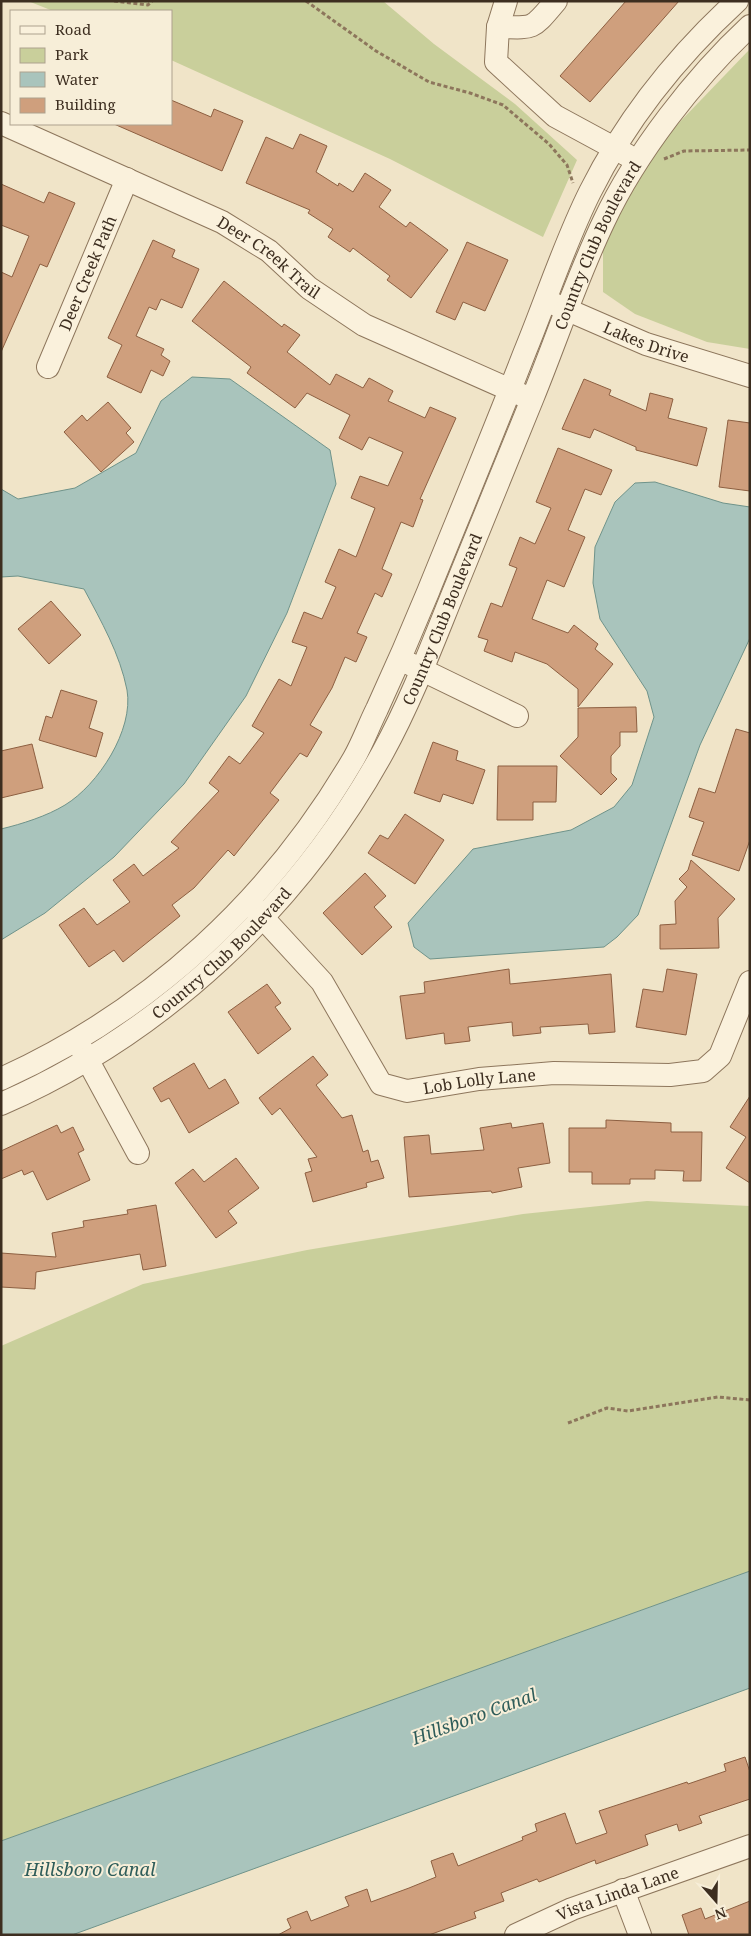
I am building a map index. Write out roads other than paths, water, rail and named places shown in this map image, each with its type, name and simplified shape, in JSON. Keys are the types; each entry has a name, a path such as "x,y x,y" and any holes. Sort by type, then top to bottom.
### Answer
{"street":[{"path":"506,1 498,27 496,62 555,116 640,161"},
{"path":"498,27 527,28 534,26 556,1"},
{"name":"Country Club Boulevard","path":"1,1079 77,1040 149,993 205,945 255,910 355,756 400,660 589,193 639,108 668,70 737,1"},
{"name":"Country Club Boulevard","path":"1,1104 44,1086 87,1060 177,999 255,910 324,844 384,750 422,668 604,221 654,137 702,75 750,26"},
{"name":"Deer Creek Trail","path":"1,123 222,222 269,250 308,288 364,326 532,399"},
{"name":"Deer Creek Path","path":"48,367 127,179"},
{"name":"Lakes Drive","path":"545,301 646,344 750,376"},
{"path":"400,660 422,668 517,716"},
{"name":"Lob Lolly Lane","path":"255,910 322,982 381,1084 407,1092 479,1079 554,1073 670,1075 703,1071 720,1056 750,982"},
{"path":"77,1040 138,1153"},
{"name":"Vista Linda Lane","path":"516,1935 564,1912 750,1846"},
{"path":"623,1890 640,1935"}],"water":[{"path":"192,377 230,379 330,450 336,484 287,613 246,696 184,784 114,857 45,913 1,940 1,829 17,825 58,809 90,784 111,755 119,739 128,706 127,690 120,664 84,589 18,576 1,577 1,489 18,499 75,488 136,453 161,401"},
{"path":"655,482 723,503 750,507 750,638 700,745 638,915 617,937 604,947 430,959 414,947 408,923 473,849 571,830 614,807 632,785 654,717 647,691 600,619 593,583 595,547 615,502 635,483"},
{"name":"Hillsboro Canal","path":"750,1571 750,1688 72,1935 1,1935 1,1841"}]}
